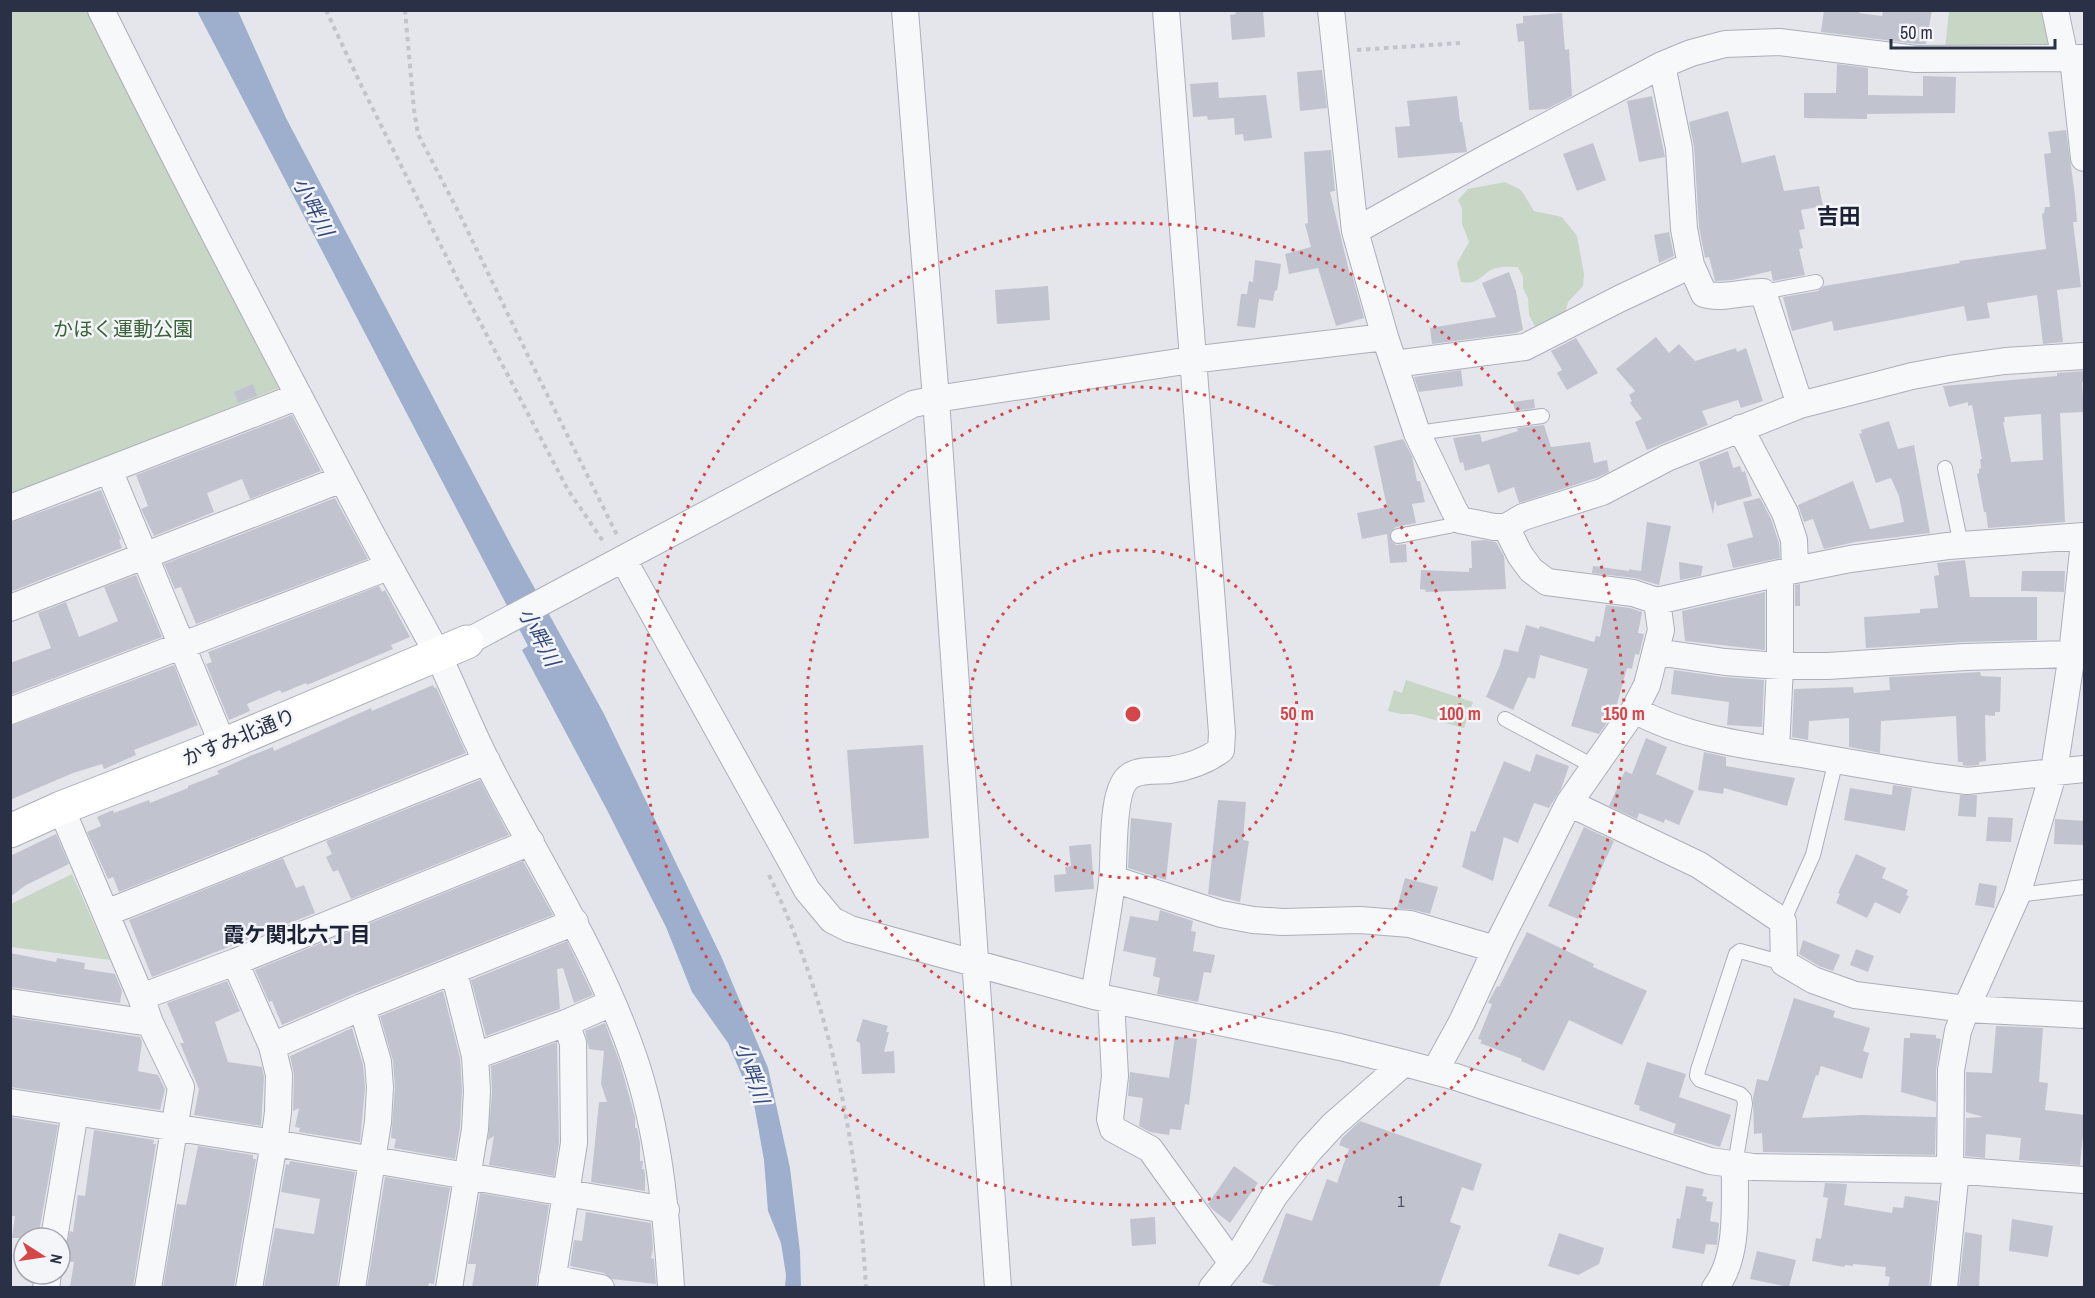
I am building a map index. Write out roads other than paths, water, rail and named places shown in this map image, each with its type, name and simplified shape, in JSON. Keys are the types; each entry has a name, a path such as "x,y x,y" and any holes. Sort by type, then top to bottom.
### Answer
{"street":[{"path":"101,10 170,150 388,567 452,649 487,761 575,922 612,1003 634,1058 649,1112 666,1210 672,1287"},
{"path":"905,10 936,399 998,1287"},
{"path":"1166,10 1221,750 1208,759 1193,764 1132,774 1125,779 1120,793 1113,836 1113,879 1103,998 1115,1076 1110,1119 1113,1129 1150,1149 1221,1280 1275,1195 1309,1151 1333,1125 1404,1063"},
{"path":"1331,10 1355,231 1385,337 1417,433 1460,519 1494,527 1506,527 1523,517 1602,492 1667,458 1800,405 1912,376 1954,368 2005,361 2085,356"},
{"path":"2055,10 2074,58 2085,158"},
{"path":"1355,231 1488,157 1662,65 1691,53 1725,44 1779,42 1916,59 2074,58"},
{"path":"1662,65 1679,148 1684,229 1691,265 1704,294 1712,297 1752,291 1763,292 1800,405"},
{"path":"1394,364 1517,349 1532,345 1619,298 1691,265"},
{"path":"452,649 913,405 936,399 1191,360 1385,337"},
{"path":"10,508 299,396"},
{"path":"1740,428 1785,513 1794,540 1787,571 1776,750"},
{"path":"109,470 223,744"},
{"path":"10,608 342,479"},
{"path":"1506,527 1520,555 1531,570 1547,582 1633,593 1657,602 1787,571 1850,559 1961,545 2085,536"},
{"path":"1944,1287 1953,1170 1951,1070 1958,1031 2017,895 2054,771 2076,681 2072,654 2085,542"},
{"path":"620,561 813,898 832,920 850,929 975,965 1103,998 1340,1047 1435,1071 1710,1161 1735,1166 1953,1170 2085,1180"},
{"path":"10,711 388,567"},
{"path":"1435,1071 1462,1023 1495,949 1569,803 1634,710 1647,685 1661,630 1657,602"},
{"name":"かすみ北通り","path":"10,831 61,808 452,649"},
{"path":"1656,652 1725,662 1780,666 1828,666 1965,657 2072,654"},
{"path":"1634,710 1676,730 1747,746 1936,777 1967,781 2085,769"},
{"path":"106,913 487,761"},
{"path":"1569,803 1699,865 1783,921 1784,963 1813,980 1855,995 1966,1009 2085,1015"},
{"path":"61,808 150,1023 181,1087 148,1287"},
{"path":"141,997 235,962 531,842"},
{"path":"1113,879 1221,914 1253,920 1283,922 1360,920 1410,924 1495,949"},
{"path":"272,1046 362,1007 575,922"},
{"path":"235,962 272,1046 279,1075 274,1143 249,1287"},
{"path":"449,1287 475,1129 477,1091 475,1056 453,972"},
{"path":"10,1002 150,1023"},
{"path":"475,1056 567,1023 612,1003"},
{"path":"352,1287 378,1122 378,1062 362,1007"},
{"path":"567,1023 573,1043 574,1143 552,1283 601,1287"},
{"path":"10,1102 274,1143 666,1210"},
{"path":"56,1226 75,1112"},
{"path":"1715,1287 1727,1265 1731,1247 1735,1166"}],"lane":[{"path":"1763,292 1816,282"},
{"path":"1417,433 1542,416"},
{"path":"1945,468 1961,545"},
{"path":"1398,536 1449,526 1460,519"},
{"path":"1505,719 1595,767"},
{"path":"1783,921 1813,855 1836,760"},
{"path":"2017,895 2084,887"},
{"path":"1735,1166 1744,1098 1740,1094 1700,1080 1697,1076 1698,1070 1736,954 1740,951 1784,963"}],"water":[{"name":"小畔川","path":"197,11 238,11 286,118 513,549 603,712 721,956 768,1068 790,1168 800,1252 801,1287 785,1287 786,1275 781,1243 768,1211 764,1160 754,1104 728,1043 692,992 666,927 522,650 528,646"}],"district":[{"name":"吉田","path":"1839,216"},
{"name":"霞ケ関北六丁目","path":"297,935"}],"park label":[{"name":"かほく運動公園","path":"123,329"}]}
